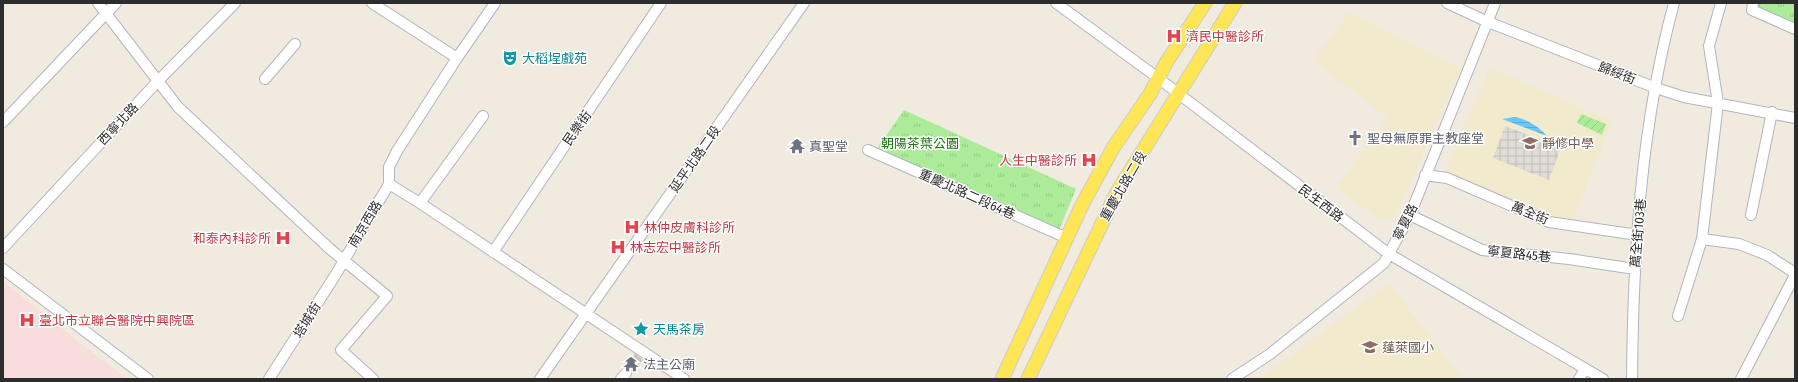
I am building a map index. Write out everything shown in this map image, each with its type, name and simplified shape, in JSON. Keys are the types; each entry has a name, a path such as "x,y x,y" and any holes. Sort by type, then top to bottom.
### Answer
{"main road":[{"name":"重慶北路二段","path":"1002,379 1082,205 1113,148 1150,94 1158,78 1205,3"},
{"name":"重慶北路二段","path":"1028,379 1117,192 1235,3"}],"street":[{"name":"南京西路","path":"98,3 178,107 343,261 389,184"},
{"path":"3,122 116,3"},
{"name":"西寧北路","path":"3,248 158,81 235,3"},
{"path":"372,3 457,58"},
{"path":"495,3 457,58 397,151 389,167 389,184 420,203 586,315 641,355 684,379"},
{"name":"延平北路二段","path":"540,379 804,3"},
{"name":"民生西路","path":"1056,3 1158,78 1389,254 1603,379"},
{"name":"歸綏街","path":"1447,3 1488,22 1656,88 1684,97 1772,112 1795,118"},
{"name":"寧夏路","path":"1232,379 1270,354 1384,263 1410,215 1495,3"},
{"name":"萬全街103巷","path":"1632,379 1632,313 1644,163 1656,88 1674,3"},
{"path":"1678,316 1702,239 1718,103 1710,46 1721,3"},
{"path":"1754,3 1752,10 1795,30"},
{"name":"民樂街","path":"493,252 657,5"},
{"path":"265,79 295,44"},
{"path":"1751,215 1772,112"},
{"path":"420,203 482,116"},
{"name":"重慶北路二段64巷","path":"868,150 1067,238"},
{"name":"萬全街","path":"1426,175 1447,178 1548,222 1638,235"},
{"name":"寧夏路45巷","path":"1410,215 1482,250 1569,259 1635,269"},
{"path":"1702,239 1739,244 1767,255 1795,274 1741,379"},
{"path":"343,261 387,296 341,350 373,379"},
{"name":"塔城街","path":"269,379 343,261"},
{"path":"3,269 148,379"},
{"path":"1579,379 1586,369"}],"shaded area":[{"path":"1349,13 1461,68 1394,219 1381,221 1336,187 1388,118 1313,60"},
{"name":"靜修中學","path":"1490,67 1612,122 1572,223 1548,221 1444,172"},
{"path":"1505,126 1561,147 1549,180 1493,158"},
{"name":"臺北市立聯合醫院中興院區","path":"3,282 99,358 127,379 3,379"},
{"name":"蓬萊國小","path":"1389,283 1463,379 1260,379 1333,324"}],"green space":[{"path":"1758,3 1795,3 1795,25 1757,8"},
{"name":"朝陽茶葉公園","path":"904,110 1076,189 1059,230 886,154 878,147"},
{"path":"1581,114 1606,124 1602,135 1577,123"}],"water":[{"path":"1515,117 1532,124 1547,136 1502,119"}],"tunnel":[{"path":"626,373 639,357"}],"place":[{"name":"濟民中醫診所","path":"1174,36"},
{"name":"大稻埕戲苑","path":"510,58"},
{"name":"聖母無原罪主教座堂","path":"1355,138"},
{"name":"靜修中學","path":"1530,143"},
{"name":"真聖堂","path":"797,146"},
{"name":"人生中醫診所","path":"1089,160"},
{"name":"林仲皮膚科診所","path":"632,227"},
{"name":"和泰內科診所","path":"283,238"},
{"name":"林志宏中醫診所","path":"618,247"},
{"name":"臺北市立聯合醫院中興院區","path":"27,320"},
{"name":"天馬茶房","path":"641,329"},
{"name":"蓬萊國小","path":"1370,347"},
{"name":"法主公廟","path":"631,364"}]}
